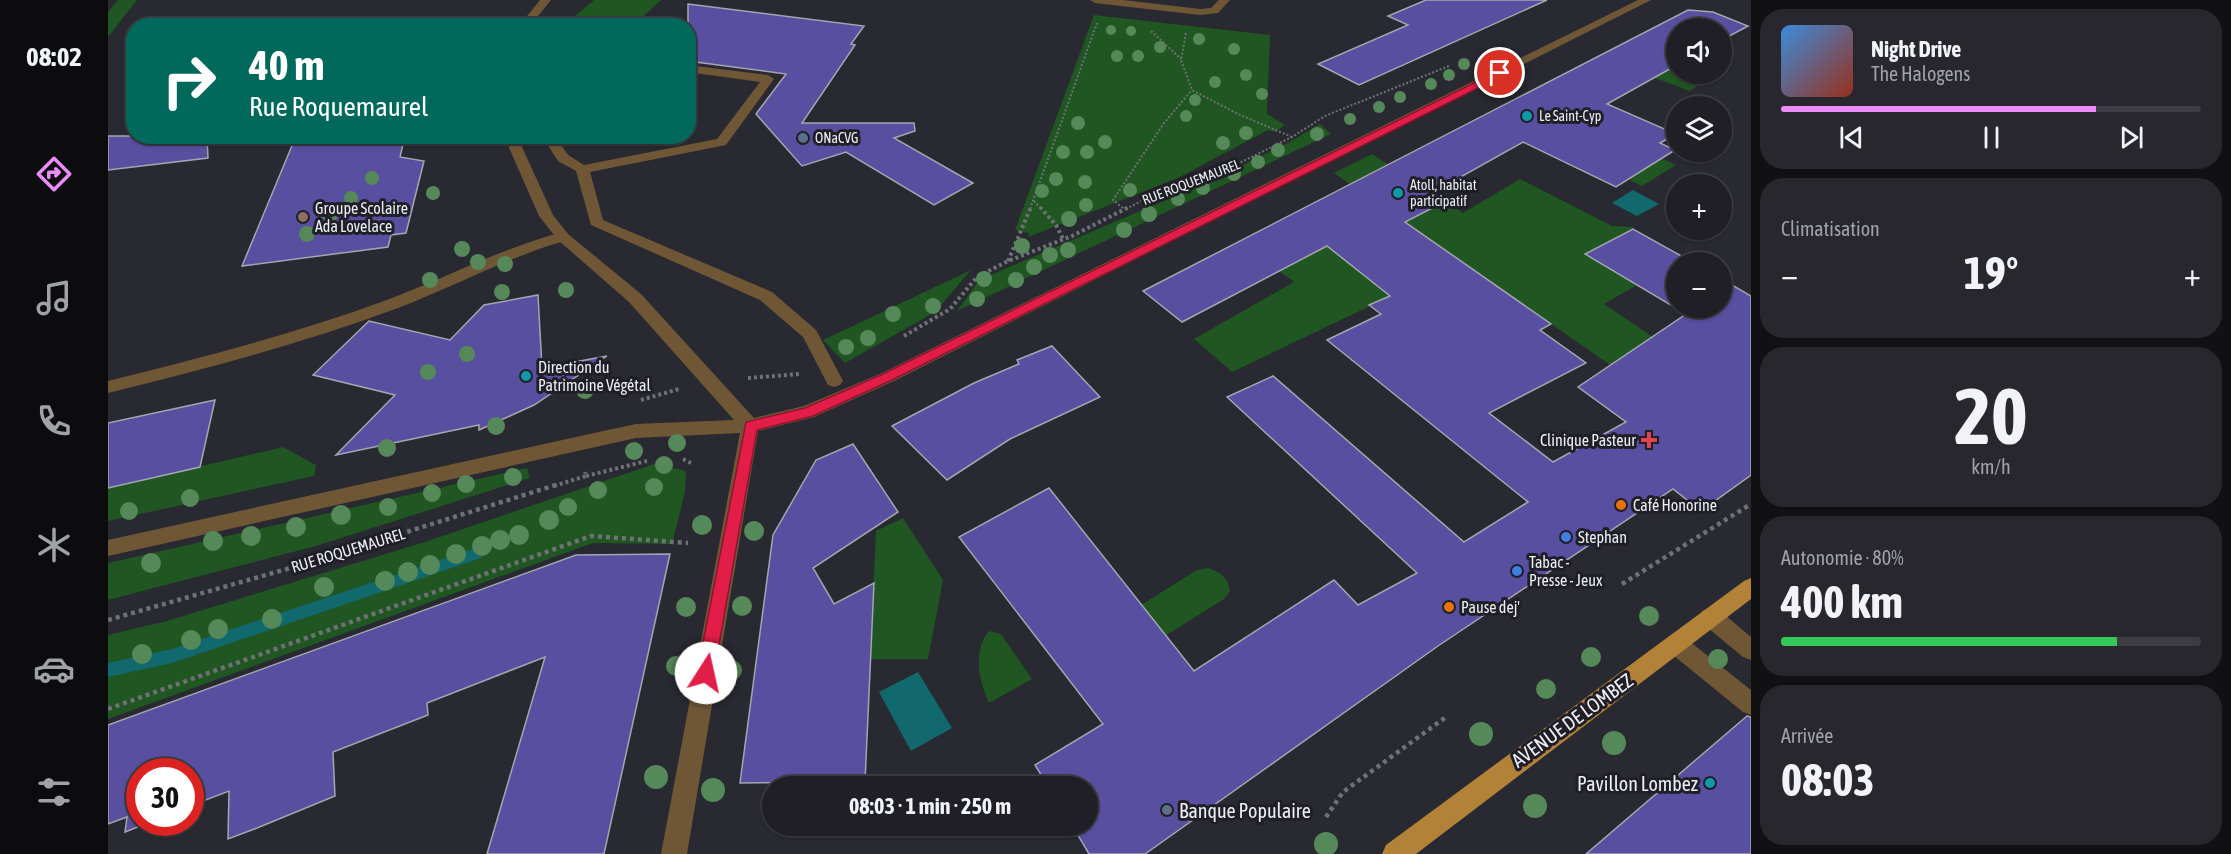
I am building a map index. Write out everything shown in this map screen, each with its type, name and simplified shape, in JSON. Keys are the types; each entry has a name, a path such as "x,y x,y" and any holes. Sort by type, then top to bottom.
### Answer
{"main road":[{"name":"AVENUE DE LOMBEZ","path":"1395,854 1751,587"}],"street":[{"path":"531,18 546,0"},
{"path":"1100,1 1200,12 1214,11 1225,0"},
{"path":"108,548 582,442 636,432 750,426 808,412 888,377 1646,0"},
{"path":"553,144 563,158 582,169 721,142 768,79 696,70"},
{"path":"514,144 546,216 563,237 635,298 750,426"},
{"path":"582,169 596,222 766,296 810,334 834,381"},
{"path":"108,387 188,368 305,333 392,304 540,243 563,237"},
{"path":"674,854 750,426"},
{"path":"1711,617 1751,650"},
{"path":"1676,644 1751,704"}],"path":[{"path":"1008,261 1034,201 1100,1"},
{"path":"1200,12 1187,26 1181,60 1192,90 1238,114 1292,137"},
{"name":"RUE ROQUEMAUREL","path":"900,338 950,309 977,277 1008,261 1063,239 1123,208 1217,174 1292,137 1325,116 1454,64"},
{"path":"1123,208 1113,200 1164,123 1192,90"},
{"path":"1034,201 1056,225 1063,239"},
{"path":"582,442 586,476"},
{"path":"679,457 693,464"},
{"name":"RUE ROQUEMAUREL","path":"108,620 308,563 586,476 657,459"},
{"path":"1622,584 1751,504"},
{"path":"108,709 591,537 688,543"},
{"path":"1326,817 1343,792 1446,717"}],"green space":[{"path":"118,0 137,0 108,37 108,12"},
{"path":"594,0 661,0 642,18 572,18"},
{"path":"1094,15 1270,35 1267,114 1285,125 1275,132 1268,130 1178,178 1028,237 1029,233 1015,230"},
{"path":"1666,61 1666,82 1642,73"},
{"path":"1671,84 1700,84 1690,91"},
{"path":"1320,124 1331,134 957,311 979,280 1212,180 1286,144"},
{"path":"1622,140 1676,165 1642,186 1551,142"},
{"path":"1372,154 1463,213 1520,179 1612,226 1633,227 1585,254 1637,285 1604,304 1653,337 1672,408 1334,173"},
{"path":"1322,242 1391,296 1232,372 1194,339 1294,282 1278,270"},
{"path":"971,270 935,312 845,363 823,340"},
{"path":"283,447 316,465 314,476 108,521 108,488"},
{"path":"654,464 686,471 685,492 672,544 593,543 108,719 108,635 167,621 428,541"},
{"path":"527,468 530,478 316,546 108,600 108,563"},
{"path":"903,518 943,580 928,659 870,659 876,531"},
{"path":"1208,568 1223,576 1230,591 1224,599 1165,636 1141,605 1197,570"},
{"path":"991,631 1001,634 1032,679 989,703 980,677 979,659 983,641 987,633"}],"water":[{"path":"1633,190 1659,204 1637,216 1612,203"},
{"path":"918,672 952,728 911,751 879,692"}],"building":[{"path":"1426,0 1547,0 1359,85 1318,64 1408,25 1388,16"},
{"path":"688,4 864,26 851,44 855,45 802,123 914,123 915,131 894,138 973,183 934,205 846,152 802,166 756,114 786,74 696,62 696,18 688,18"},
{"path":"1688,10 1713,12 1728,18 1672,18"},
{"path":"1732,20 1748,26 1732,35"},
{"path":"1666,21 1666,71 1607,104 1666,130 1666,140 1660,143 1666,146 1666,156 1616,187 1523,142 1432,193 1446,201 1405,222 1551,324 1540,330 1586,363 1489,413 1553,462 1626,422 1578,387 1680,318 1732,318 1732,285 1751,296 1751,475 1701,511 1673,489 1438,646 1145,854 1089,854 1078,836 1098,836 1098,776 1042,776 1035,765 1103,724 959,537 1049,488 1194,671 1334,580 1358,605 1417,573 1227,397 1273,376 1464,542 1528,502 1327,340 1381,314 1369,305 1390,296 1327,246 1182,322 1143,291"},
{"path":"108,136 126,136 126,144 207,144 208,158 108,170"},
{"path":"293,144 403,144 400,157 424,161 406,233 391,235 388,247 242,266"},
{"path":"1633,229 1674,252 1666,252 1666,302 1585,254"},
{"name":"Direction du Patrimoine Végétal","path":"538,295 542,368 607,356 534,405 479,430 479,425 336,455 395,395 313,375 369,321 450,340 484,305"},
{"path":"1052,346 1100,397 1010,439 947,480 892,426 974,383 1019,364 1017,360"},
{"path":"215,400 200,467 108,488 108,423"},
{"path":"853,444 898,512 813,568 834,604 874,583 865,776 762,776 762,783 740,783 773,535 816,460"},
{"path":"670,554 604,854 487,854 545,657 427,703 428,715 333,752 335,796 257,828 228,839 229,791 204,801 204,758 126,758 126,817 108,824 108,725 576,555"},
{"name":"Pavillon Lombez","path":"1747,716 1751,717 1751,854 1586,854"}],"waterway":[{"path":"108,670 172,656 476,554"}],"place":[{"name":"Le Saint-Cyp","path":"1527,116"},
{"name":"ONaCVG","path":"803,138"},
{"name":"Atoll, habitat participatif","path":"1398,193"},
{"name":"Groupe Scolaire Ada Lovelace","path":"303,217"},
{"name":"Direction du Patrimoine Végétal","path":"526,376"},
{"name":"Clinique Pasteur","path":"1649,440"},
{"name":"Café Honorine","path":"1621,505"},
{"name":"Stephan","path":"1566,537"},
{"name":"Tabac - Presse - Jeux","path":"1517,571"},
{"name":"Pause dej'","path":"1449,607"},
{"name":"Pavillon Lombez","path":"1710,783"},
{"name":"Banque Populaire","path":"1167,810"}],"route":[{"path":"706,673 750,426 808,412 888,377 1500,73"}]}
